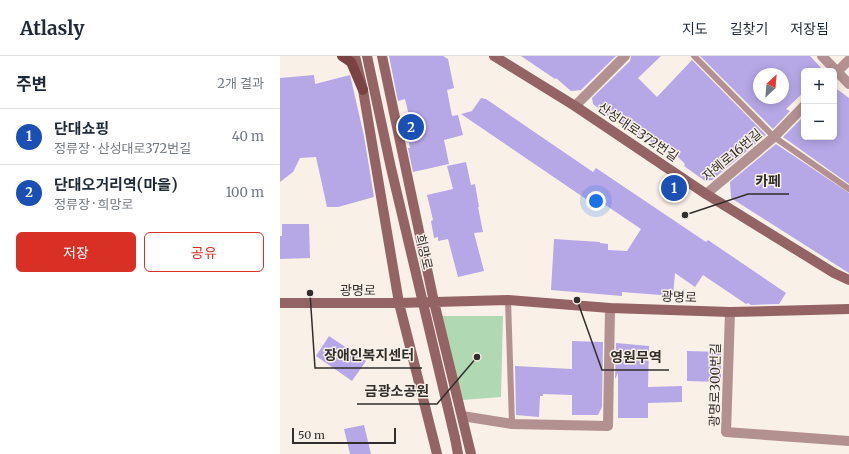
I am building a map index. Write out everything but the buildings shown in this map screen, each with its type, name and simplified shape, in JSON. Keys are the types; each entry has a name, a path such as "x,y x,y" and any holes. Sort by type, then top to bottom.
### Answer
{"main road":[{"path":"342,56 351,62 363,90"},
{"path":"356,56 399,303 437,454"},
{"name":"희망로","path":"367,56 391,168 458,454"},
{"path":"382,56 434,302 471,454"},
{"name":"산성대로372번길","path":"494,56 575,106 706,194 834,273 849,280"},
{"name":"광명로","path":"280,303 399,303 508,300 610,308 730,312 849,309"}],"street":[{"path":"575,106 625,56"},
{"path":"822,56 832,68"},
{"path":"837,72 849,60"},
{"path":"837,74 849,84"},
{"name":"자혜로16번길","path":"706,194 774,137 801,109"},
{"path":"462,416 512,424 608,426 610,308"},
{"name":"광명로300번길","path":"730,312 726,432 849,441"}],"lane":[{"path":"694,56 774,137"},
{"name":"자혜로16번길","path":"774,137 849,189"},
{"path":"508,300 512,424"}],"green space":[{"path":"441,316 503,316 501,397 462,400"}],"place":[{"name":"단대오거리역(마을)","path":"411,127"},
{"name":"단대쇼핑","path":"674,188"},
{"name":"카페","path":"685,215"},
{"name":"장애인복지센터","path":"310,293"},
{"name":"영원무역","path":"577,300"},
{"name":"금광소공원","path":"477,357"}]}
